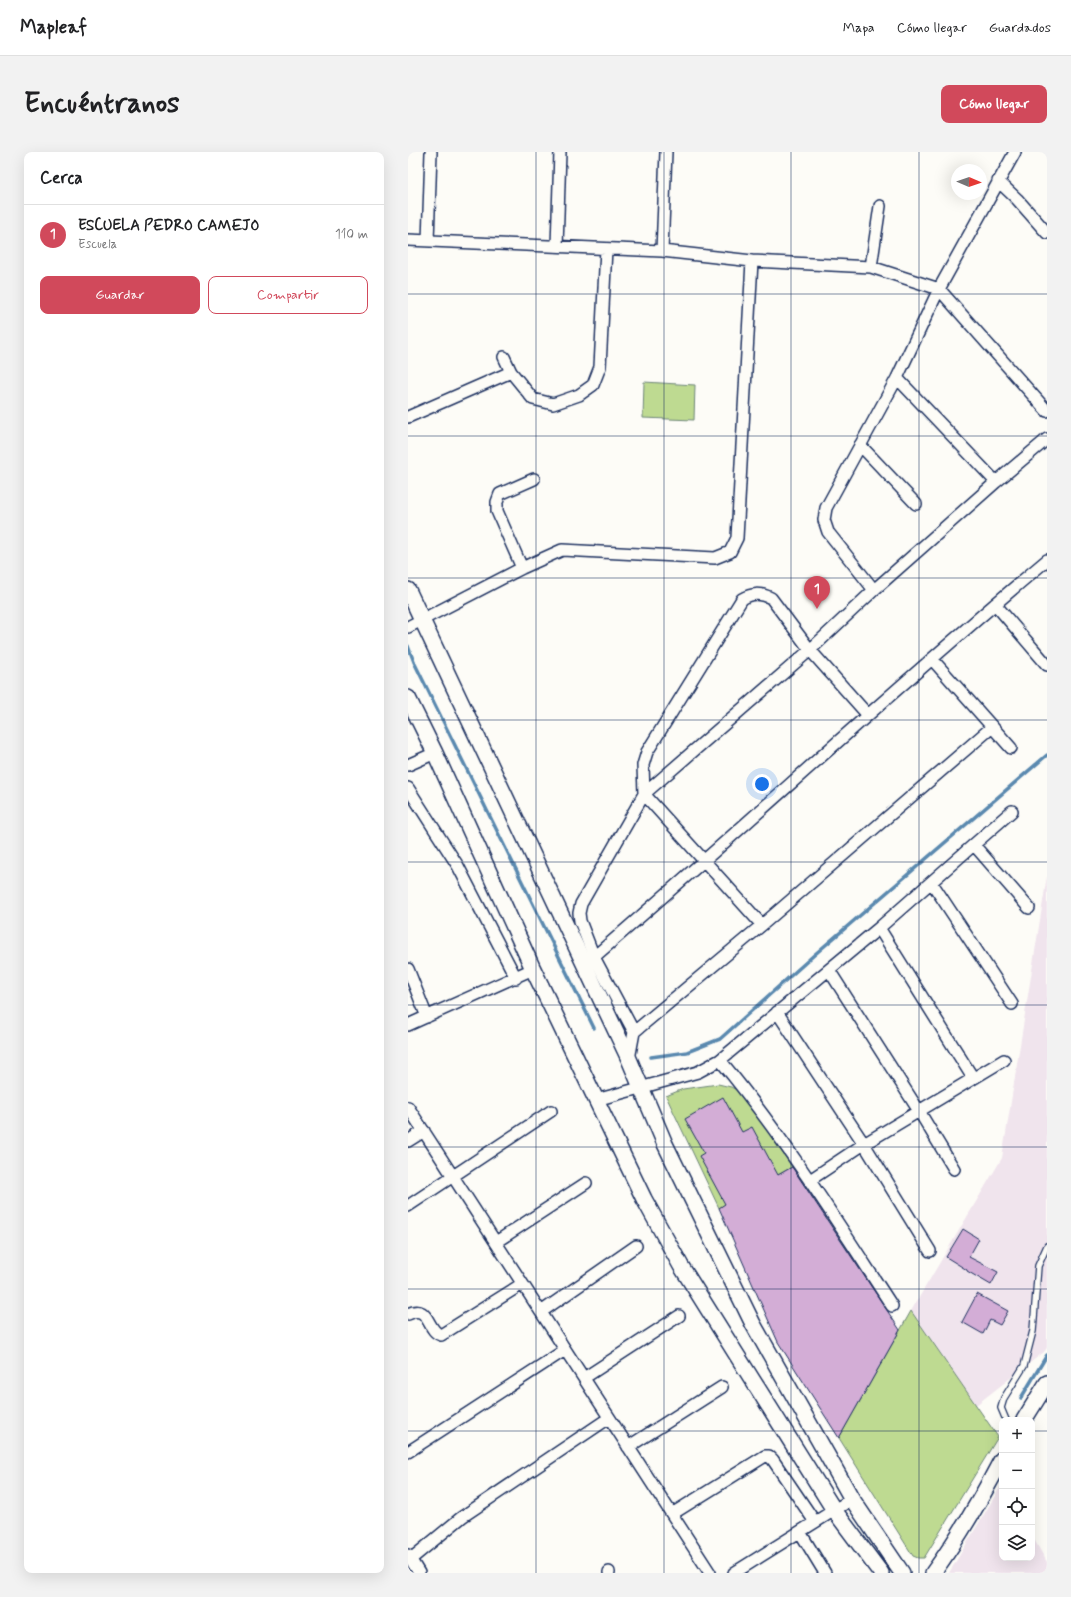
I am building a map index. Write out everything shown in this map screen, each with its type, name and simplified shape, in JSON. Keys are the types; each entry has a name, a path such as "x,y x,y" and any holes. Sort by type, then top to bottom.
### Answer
{"main road":[{"path":"408,590 415,624 629,1059 665,1144 753,1324 891,1571"},
{"path":"408,698 435,753 533,969 644,1199 681,1266 834,1510 891,1571"},
{"path":"1026,1417 1047,1383"},
{"path":"933,1573 953,1544 999,1465"}],"street":[{"path":"428,241 431,152"},
{"path":"557,246 560,152"},
{"path":"662,251 666,152"},
{"path":"874,590 828,532 824,520 826,508 897,378 939,288 1015,152"},
{"path":"998,181 1017,199 1047,233"},
{"path":"871,267 880,206"},
{"path":"408,240 662,251 752,261 871,267 939,288 1047,411"},
{"path":"504,357 511,372 533,399 553,404 579,395 593,385 600,367 606,249"},
{"path":"415,624 522,568 562,550 715,558 730,552 737,538 752,261"},
{"path":"408,417 511,372"},
{"path":"897,378 996,482"},
{"path":"629,1059 634,1032 594,957 580,921 579,913 581,904 644,794 810,650 874,590 1047,439"},
{"path":"860,446 916,504"},
{"path":"522,568 498,511 497,502 500,494 534,479"},
{"path":"594,957 704,862 867,714 1047,560"},
{"path":"762,925 644,794 643,765 647,752 742,599 750,595 757,594 772,598 810,650 867,714"},
{"path":"995,604 1047,665"},
{"path":"932,659 1011,748"},
{"path":"634,1032 762,925 992,728"},
{"path":"408,765 435,753"},
{"path":"408,788 458,866 516,978"},
{"path":"596,1100 698,1072 720,1060 932,883 1012,811"},
{"path":"974,845 1029,908"},
{"path":"932,883 1012,1004"},
{"path":"879,928 974,1078"},
{"path":"408,969 427,1017"},
{"path":"408,1025 516,978 533,969"},
{"path":"829,970 919,1111 954,1170"},
{"path":"777,1012 864,1144 930,1251"},
{"path":"720,1060 740,1084 810,1180 892,1306"},
{"path":"810,1180 864,1144 1004,1060"},
{"path":"408,1107 710,1573"},
{"path":"408,1206 452,1175 551,1111"},
{"path":"408,1141 424,1131"},
{"path":"496,1242 586,1183"},
{"path":"541,1312 636,1246"},
{"path":"408,1314 416,1311 423,1313 435,1332 441,1335 522,1284"},
{"path":"584,1378 679,1316"},
{"path":"408,1452 566,1350"},
{"path":"628,1447 722,1387"},
{"path":"419,1573 409,1557 462,1518 609,1418"},
{"path":"672,1514 768,1456 773,1460 815,1522"},
{"path":"734,1573 852,1499"},
{"path":"800,1532 825,1573"}],"lane":[{"path":"1005,1417 1001,1408 1004,1398 1024,1366 1033,1331 1038,1266 1047,1246"}],"shaded area":[{"path":"1047,876 1047,1348 1044,1352 976,1405 911,1311 1002,1158"},
{"path":"999,1489 999,1561 1035,1561 1035,1541 1047,1562 1047,1573 949,1573"}],"green space":[{"path":"644,382 695,385 694,420 643,418"},
{"path":"718,1084 731,1087 742,1093 792,1167 719,1208 666,1096 683,1089"},
{"path":"911,1311 998,1437 924,1558 913,1556 839,1438"}],"building":[{"path":"723,1097 742,1132 752,1127 778,1175 792,1167 900,1330 839,1438 778,1342 719,1208 725,1204 699,1156 704,1153 685,1119"},
{"path":"963,1229 979,1239 969,1257 998,1272 991,1285 946,1257"},
{"path":"977,1294 1008,1311 1000,1325 990,1320 983,1334 962,1322"}],"waterway":[{"path":"408,646 414,662 594,1028"},
{"path":"651,1057 687,1052 720,1039 814,955 1047,755"},
{"path":"1021,1398 1047,1355"}],"place":[{"name":"ESCUELA PEDRO CAMEJO","path":"817,609"}]}
